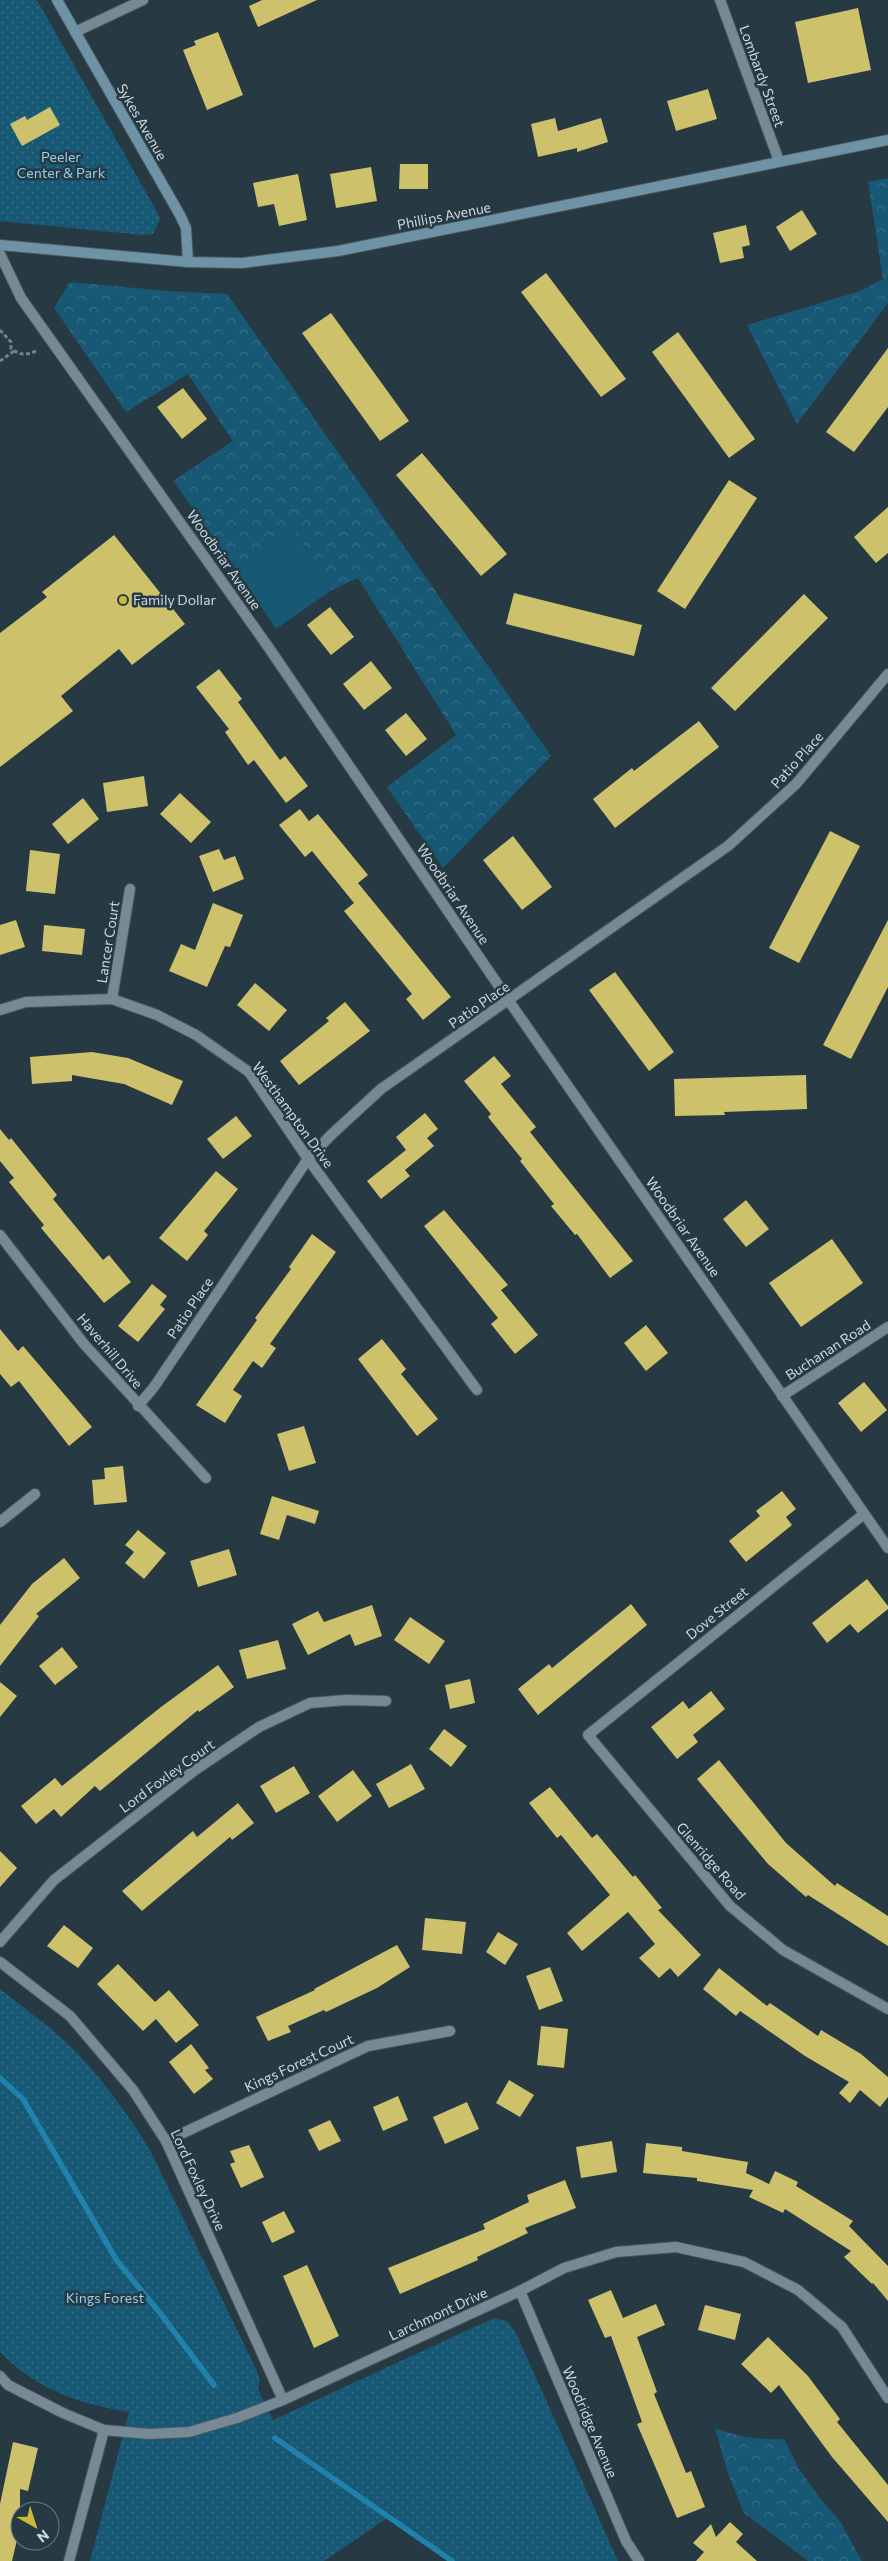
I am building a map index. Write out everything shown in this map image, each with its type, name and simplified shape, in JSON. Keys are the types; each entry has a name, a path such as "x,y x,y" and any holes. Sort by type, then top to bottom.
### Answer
{"street":[{"name":"Sykes Avenue","path":"57,0 180,215 186,228 188,262"},
{"path":"74,32 143,0"},
{"name":"Lombardy Street","path":"720,0 778,161"},
{"name":"Phillips Avenue","path":"0,245 188,262 242,263 338,251 888,140"},
{"name":"Woodbriar Avenue","path":"0,254 21,298 269,648 509,1001 888,1548"},
{"name":"Patio Place","path":"138,1406 154,1387 308,1159 345,1121 381,1089 728,846 796,784 888,674"},
{"name":"Lancer Court","path":"112,999 130,889"},
{"name":"Westhampton Drive","path":"0,1010 26,1002 112,999 157,1015 196,1035 249,1072 308,1159 477,1390"},
{"name":"Haverhill Drive","path":"0,1235 84,1344 138,1406 206,1478"},
{"name":"Buchanan Road","path":"782,1396 888,1327"},
{"path":"0,1522 35,1494"},
{"name":"Dove Street","path":"588,1735 864,1514"},
{"name":"Lord Foxley Court","path":"0,1942 54,1880 195,1770 259,1727 310,1704 346,1700 386,1702"},
{"name":"Glenridge Road","path":"588,1735 730,1906 783,1950 888,2009"},
{"name":"Lord Foxley Drive","path":"0,1962 70,2016 133,2090 166,2141 283,2400"},
{"name":"Kings Forest Court","path":"166,2141 368,2046 450,2031"},
{"name":"Larchmont Drive","path":"0,2376 16,2389 62,2413 104,2430 149,2434 189,2432 237,2418 283,2400 520,2291 564,2268 616,2252 676,2247 744,2262 798,2290 842,2327 888,2398"},
{"name":"Woodridge Avenue","path":"520,2291 626,2541 639,2561"},
{"path":"70,2561 104,2430"}],"path":[{"path":"0,330 11,342 11,348 14,350 24,355 36,351"},
{"path":"0,361 14,350"}],"green space":[{"name":"Peeler Center & Park","path":"0,0 37,0 156,210 160,219 153,234 143,235 0,221"},
{"path":"888,178 888,303 797,424 747,325 860,291 883,279 868,182"},
{"path":"70,282 168,291 227,294 551,756 443,868 387,787 456,735 358,578 332,590 294,531 236,569 173,481 233,441 188,374 126,412 54,308"},
{"path":"294,531 332,590 276,629 236,569"},
{"name":"Kings Forest","path":"0,1989 50,2028 90,2067 123,2108 142,2137 256,2369 260,2380 258,2389 273,2420 494,2318 507,2321 516,2333 618,2561 452,2561 389,2517 324,2561 90,2561 129,2412 76,2400 44,2386 14,2365 0,2352"},
{"path":"715,2428 749,2437 784,2439 798,2467 818,2496 840,2521 862,2561 808,2561 744,2513 728,2474"}],"building":[{"path":"262,0 317,0 258,27 249,6"},
{"path":"858,8 871,70 808,83 795,22"},
{"path":"218,32 243,95 207,110 183,50 196,45 194,41"},
{"path":"708,89 717,119 676,131 667,101"},
{"path":"50,107 60,125 22,146 10,124 25,116 27,120"},
{"path":"555,118 558,131 601,118 608,142 577,152 577,148 538,157 531,124"},
{"path":"400,164 428,164 428,189 399,189"},
{"path":"371,167 377,201 336,208 330,174"},
{"path":"298,174 307,220 279,226 274,204 258,207 253,183"},
{"path":"802,210 817,234 790,251 776,227"},
{"path":"746,225 750,245 742,247 744,258 720,263 713,233"},
{"path":"546,273 626,379 601,397 521,292"},
{"path":"331,313 409,421 380,441 302,333"},
{"path":"678,332 755,439 729,458 652,352"},
{"path":"888,348 888,407 854,452 826,432"},
{"path":"183,388 207,419 182,439 157,407"},
{"path":"422,453 507,554 481,576 396,475"},
{"path":"729,480 757,498 685,609 657,591"},
{"path":"888,507 888,553 876,563 854,537"},
{"path":"114,535 185,624 132,665 119,649 61,696 73,711 0,767 0,633 47,597 42,592"},
{"path":"514,593 642,625 634,656 506,624"},
{"path":"804,594 828,618 735,711 711,688"},
{"path":"330,607 354,637 331,655 307,625"},
{"path":"371,661 392,688 364,710 343,684"},
{"path":"219,669 242,699 238,702 280,760 285,756 308,786 286,803 254,760 248,765 225,732 229,729 196,687"},
{"path":"406,713 427,739 406,756 385,730"},
{"path":"699,721 719,747 615,828 593,799 632,768 634,771"},
{"path":"144,776 148,806 107,812 103,783"},
{"path":"180,793 211,822 191,843 160,814"},
{"path":"83,798 99,819 68,844 52,824"},
{"path":"300,809 309,821 318,814 368,875 358,883 451,997 423,1020 406,999 412,994 344,911 354,903 312,851 305,857 279,825"},
{"path":"830,831 860,846 799,963 769,948"},
{"path":"513,836 552,887 522,910 483,860"},
{"path":"219,849 224,860 235,856 244,879 213,892 199,856"},
{"path":"30,850 60,854 55,894 26,891"},
{"path":"213,903 243,915 230,947 225,946 207,987 169,971 181,944 195,950"},
{"path":"16,920 25,947 0,955 0,925"},
{"path":"888,920 888,987 851,1059 823,1045"},
{"path":"44,925 85,929 82,955 42,951"},
{"path":"615,972 674,1052 649,1071 589,990"},
{"path":"255,983 287,1010 269,1031 237,1005"},
{"path":"345,1002 370,1031 299,1085 280,1061 329,1021 326,1018"},
{"path":"92,1052 128,1058 183,1081 172,1105 124,1084 72,1075 72,1081 32,1084 30,1057"},
{"path":"494,1056 511,1076 501,1084 536,1127 530,1132 633,1261 610,1278 577,1234 575,1235 551,1206 554,1204 520,1161 522,1159 488,1117 491,1114 464,1081"},
{"path":"806,1075 807,1109 724,1112 725,1115 675,1116 674,1079"},
{"path":"425,1113 438,1129 427,1138 434,1146 405,1170 410,1176 381,1199 367,1181 406,1150 396,1137"},
{"path":"236,1116 252,1136 223,1159 207,1139"},
{"path":"0,1129 9,1140 11,1138 57,1195 53,1199 103,1260 109,1255 131,1282 104,1303 41,1228 44,1225 9,1182 14,1178 0,1161"},
{"path":"216,1171 238,1189 204,1231 208,1235 187,1261 159,1238"},
{"path":"746,1200 769,1229 746,1247 723,1219"},
{"path":"444,1210 508,1285 501,1290 538,1335 515,1354 491,1324 498,1318 424,1226"},
{"path":"312,1234 336,1252 270,1344 276,1348 262,1368 253,1361 233,1390 242,1396 225,1423 196,1405 257,1320 255,1318 291,1269 289,1267"},
{"path":"832,1239 863,1283 801,1327 769,1283"},
{"path":"152,1284 167,1296 160,1305 165,1309 138,1342 118,1326"},
{"path":"646,1325 668,1353 646,1371 624,1343"},
{"path":"0,1329 18,1351 23,1346 92,1427 69,1446 19,1381 11,1387 0,1374"},
{"path":"382,1339 406,1369 401,1374 438,1419 417,1436 358,1359"},
{"path":"864,1382 887,1410 861,1432 838,1403"},
{"path":"304,1426 316,1463 289,1471 277,1434"},
{"path":"123,1466 127,1502 94,1505 92,1480 105,1479 104,1468"},
{"path":"782,1491 796,1509 786,1517 792,1525 746,1562 729,1541 760,1516 756,1511"},
{"path":"272,1496 319,1511 315,1524 287,1515 279,1540 260,1534"},
{"path":"138,1530 166,1553 144,1579 125,1563 134,1552 125,1545"},
{"path":"229,1549 237,1575 198,1587 190,1561"},
{"path":"64,1558 80,1578 36,1614 39,1616 0,1666 0,1625 32,1584"},
{"path":"867,1579 888,1606 888,1609 858,1633 850,1624 827,1643 812,1623"},
{"path":"631,1604 647,1625 538,1715 518,1689 549,1664 552,1668"},
{"path":"372,1605 382,1636 355,1646 350,1634 308,1655 292,1624 318,1611 324,1622"},
{"path":"410,1617 445,1641 429,1664 394,1640"},
{"path":"278,1640 286,1669 247,1679 239,1650"},
{"path":"62,1647 78,1667 55,1685 39,1666"},
{"path":"218,1665 234,1687 199,1712 198,1710 100,1791 95,1786 61,1817 54,1809 36,1824 21,1806 55,1778 62,1786 161,1707"},
{"path":"470,1679 475,1703 450,1709 445,1685"},
{"path":"0,1682 17,1696 0,1717"},
{"path":"711,1691 725,1709 693,1735 698,1742 677,1759 651,1727 683,1701 689,1709"},
{"path":"444,1729 467,1746 451,1767 429,1749"},
{"path":"719,1760 786,1843 835,1886 837,1883 888,1916 888,1946 808,1895 806,1897 768,1864 697,1779"},
{"path":"411,1764 425,1789 389,1808 376,1784"},
{"path":"294,1766 310,1793 276,1813 260,1786"},
{"path":"353,1770 372,1796 337,1822 318,1796"},
{"path":"550,1787 592,1838 597,1834 633,1877 635,1875 662,1908 658,1910 701,1955 678,1977 670,1968 659,1978 639,1958 655,1944 628,1912 582,1951 567,1933 610,1895 561,1835 557,1838 529,1803"},
{"path":"238,1803 254,1823 232,1840 230,1837 142,1911 122,1891 193,1831 197,1837"},
{"path":"0,1851 17,1868 0,1887"},
{"path":"425,1918 466,1922 462,1954 422,1950"},
{"path":"64,1925 93,1948 78,1968 47,1946"},
{"path":"498,1932 518,1944 505,1965 486,1952"},
{"path":"397,1945 410,1967 377,1988 326,2012 324,2010 288,2026 291,2032 268,2041 256,2017 315,1990"},
{"path":"118,1964 155,2002 169,1990 199,2025 176,2043 156,2019 143,2031 97,1984"},
{"path":"550,1967 563,2001 539,2010 526,1976"},
{"path":"719,1968 767,2006 770,2003 818,2036 821,2030 861,2054 888,2077 888,2097 880,2107 860,2090 850,2103 839,2093 849,2082 805,2056 740,2011 736,2016 703,1989"},
{"path":"541,2026 568,2029 564,2068 537,2065"},
{"path":"191,2044 209,2068 205,2070 213,2079 194,2094 169,2062"},
{"path":"509,2080 534,2095 520,2117 496,2103"},
{"path":"398,2096 408,2120 383,2131 373,2107"},
{"path":"467,2102 479,2129 445,2144 433,2117"},
{"path":"330,2120 341,2141 319,2151 308,2130"},
{"path":"612,2141 617,2172 581,2178 576,2147"},
{"path":"646,2143 682,2147 682,2151 748,2162 746,2173 769,2184 775,2171 798,2182 796,2186 853,2221 849,2226 888,2266 888,2301 873,2283 844,2257 851,2251 785,2209 783,2213 749,2197 753,2190 697,2181 697,2178 643,2173"},
{"path":"249,2145 264,2177 241,2188 230,2164 235,2162 230,2151"},
{"path":"565,2180 576,2208 525,2228 528,2233 477,2257 478,2260 400,2294 388,2268 485,2229 483,2224 529,2202 527,2195"},
{"path":"284,2211 295,2232 272,2243 262,2222"},
{"path":"307,2265 339,2336 314,2348 283,2276"},
{"path":"611,2290 623,2318 656,2304 665,2325 637,2337 657,2392 654,2394 686,2473 691,2471 705,2507 677,2518 637,2424 642,2422 611,2336 605,2338 588,2300"},
{"path":"705,2305 741,2314 735,2340 698,2330"},
{"path":"768,2337 808,2376 840,2419 837,2422 888,2485 888,2522 832,2457 779,2385 771,2393 741,2364"},
{"path":"13,2442 38,2448 28,2491 20,2489 20,2501 10,2501 10,2551 14,2551 12,2561 0,2561 0,2504"},
{"path":"730,2522 743,2534 736,2542 757,2561 696,2561 704,2552 693,2543 711,2524 716,2537"}],"waterway":[{"path":"0,2078 23,2099 117,2261 160,2313 214,2385"},
{"path":"275,2438 452,2561"}],"place":[{"name":"Family Dollar","path":"123,600"}]}
